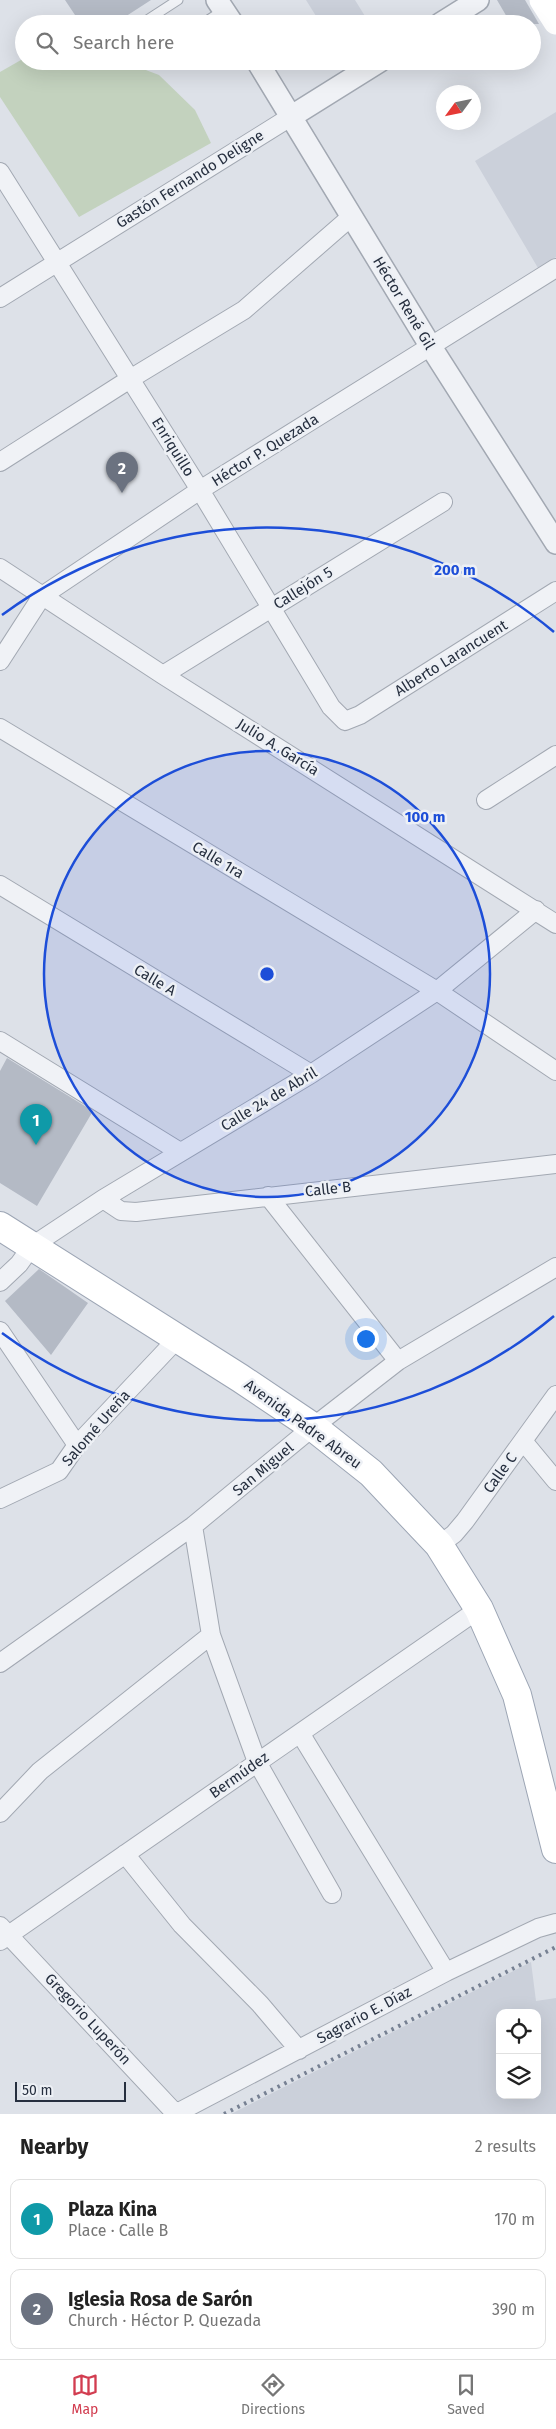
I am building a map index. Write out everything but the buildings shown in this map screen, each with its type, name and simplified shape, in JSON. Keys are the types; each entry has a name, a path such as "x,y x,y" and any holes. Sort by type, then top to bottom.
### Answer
{"main road":[{"path":"542,0 556,22"},
{"name":"Avenida Padre Abreu","path":"0,1226 178,1338 313,1427 371,1473 439,1545 479,1609 517,1695 556,1849"}],"street":[{"path":"454,15 478,0"},
{"name":"Héctor René Gil","path":"262,70 292,116 431,347 556,543"},
{"name":"Gastón Fernando Deligne","path":"0,298 366,70"},
{"name":"Enriquillo","path":"0,172 200,490 332,708 345,721"},
{"path":"0,462 130,378 244,310 352,216"},
{"name":"Héctor P. Quezada","path":"0,661 42,596 200,490 556,268"},
{"name":"Callejón 5","path":"164,675 443,502"},
{"name":"Julio A. García","path":"0,568 164,675 556,924"},
{"name":"Alberto Larancuent","path":"345,721 360,716 556,591"},
{"name":"Calle 1ra","path":"0,728 437,991 556,1071"},
{"path":"486,800 556,755"},
{"name":"Calle A","path":"0,885 311,1074"},
{"name":"Calle 24 de Abril","path":"0,1282 19,1264 32,1246 180,1152 311,1074 437,991 536,910"},
{"path":"0,1041 180,1152"},
{"name":"Calle B","path":"104,1200 121,1211 136,1212 556,1164"},
{"path":"268,1196 398,1361"},
{"name":"San Miguel","path":"0,1662 194,1526 313,1427 398,1361 556,1267"},
{"path":"0,1331 77,1445"},
{"name":"Salomé Ureña","path":"0,1499 59,1471 77,1445 178,1338"},
{"name":"Calle C","path":"439,1545 454,1534 556,1395"},
{"path":"523,1441 556,1481"},
{"path":"194,1526 210,1634 257,1762 332,1894"},
{"name":"Bermúdez","path":"3,1933 125,1854 479,1609"},
{"path":"0,1813 40,1772 210,1634"},
{"path":"300,1733 446,1972"},
{"path":"125,1854 182,1925 260,2004 299,2050"},
{"name":"Sagrario E. Díaz","path":"176,2114 446,1972 538,1928 556,1923"},
{"name":"Gregorio Luperón","path":"3,1933 176,2114"}],"lane":[{"path":"155,15 178,0"}],"shaded area":[{"path":"306,0 355,0 364,15 315,15"},
{"path":"556,112 556,257 538,268 475,161"},
{"path":"531,1962 536,2001 556,1998 556,2114 231,2114"}],"green space":[{"path":"15,63 15,70 146,70 159,75 195,110 211,143 79,217 0,97 0,72"}],"railway":[{"path":"224,2114 556,1947"}],"place":[{"name":"Iglesia Rosa de Sarón","path":"122,493"},
{"name":"Plaza Kina","path":"36,1145"}]}
